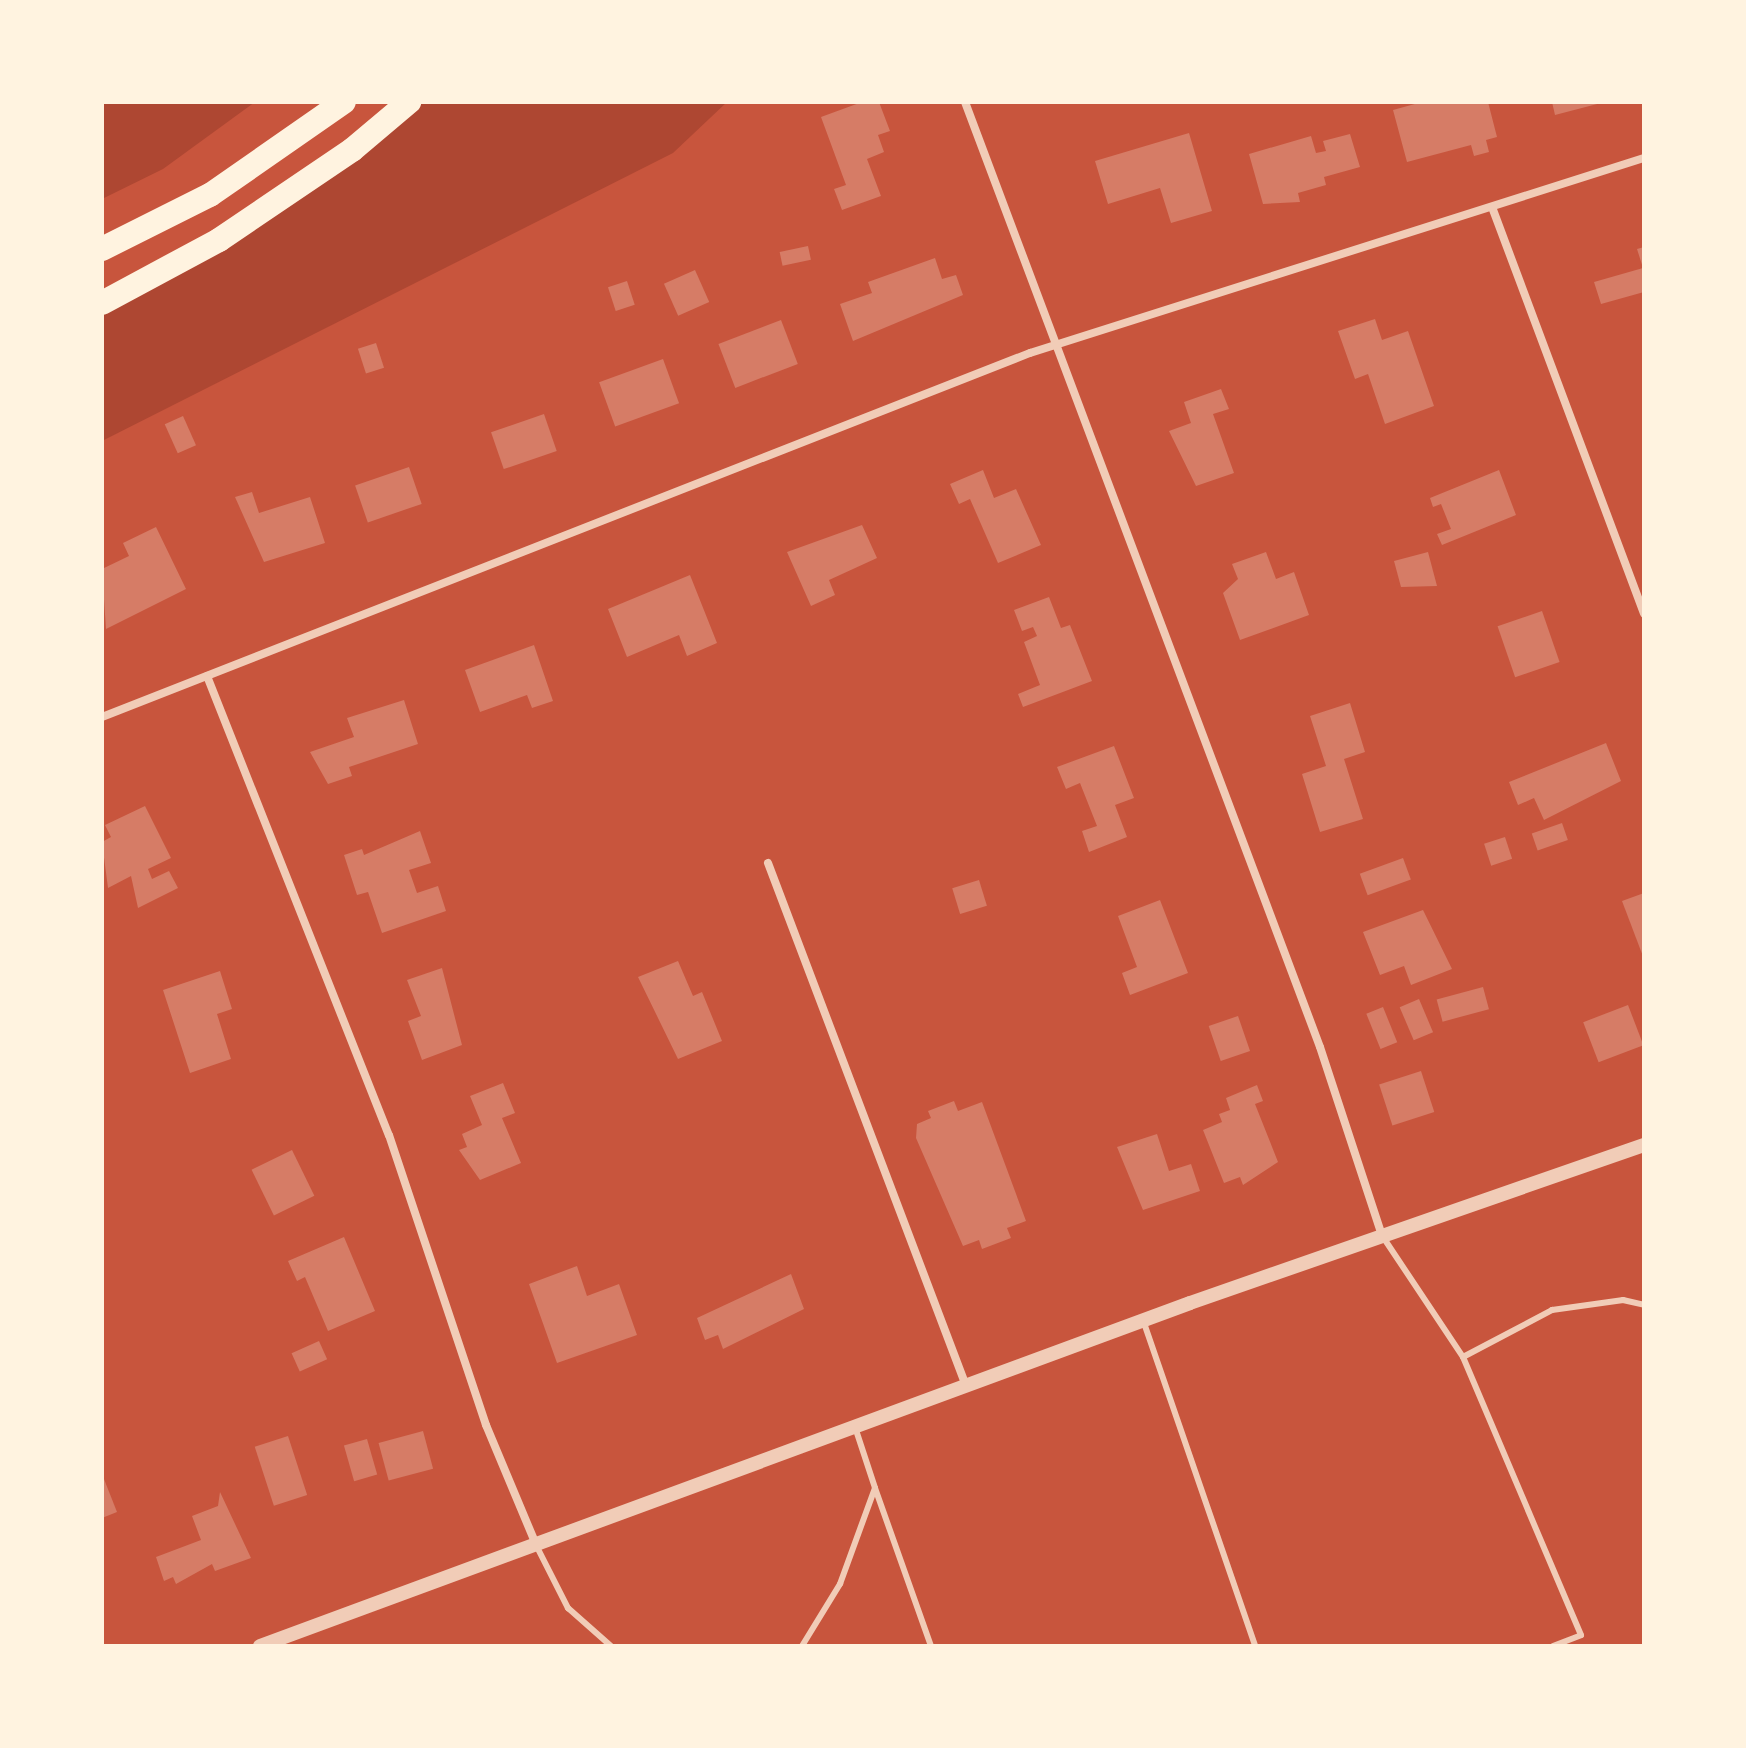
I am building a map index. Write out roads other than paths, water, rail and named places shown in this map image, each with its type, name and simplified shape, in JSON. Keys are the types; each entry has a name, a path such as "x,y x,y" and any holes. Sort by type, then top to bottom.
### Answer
{"highway":[{"path":"102,249 210,195 344,102"},
{"path":"102,303 219,240 352,150 409,102"}],"street":[{"path":"965,102 1053,346 1320,1047 1382,1236"},
{"path":"102,717 1053,346 1644,158"},
{"path":"1492,207 1644,614"},
{"path":"207,676 389,1135 486,1425 535,1542"},
{"path":"768,863 966,1386"},
{"path":"260,1646 1143,1320 1644,1145"}],"lane":[{"path":"1382,1236 1463,1357 1586,1646"},
{"path":"1463,1357 1552,1310 1623,1300 1644,1305"},
{"path":"1143,1320 1255,1646"},
{"path":"855,1427 931,1646"},
{"path":"802,1646 840,1584 875,1488"},
{"path":"535,1542 568,1608 611,1646"},
{"path":"1553,1646 1581,1635"}]}
